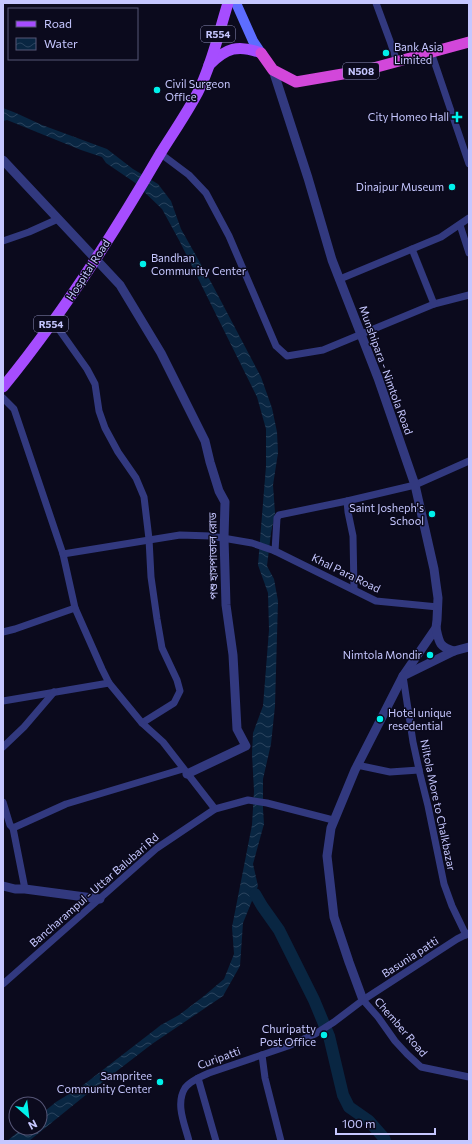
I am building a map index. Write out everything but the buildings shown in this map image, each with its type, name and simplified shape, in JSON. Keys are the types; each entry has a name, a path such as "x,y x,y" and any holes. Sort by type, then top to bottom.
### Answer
{"highway":[{"name":"N508","path":"261,53 273,70 296,82 366,70 469,42"}],"main road":[{"name":"R554","path":"160,154 198,91 209,66 228,3"},
{"path":"236,3 253,41 261,53"},
{"name":"R554","path":"209,66 223,53 234,49 250,49 261,53"},
{"name":"Hospital Road","path":"3,387 30,353 96,260 160,154"}],"street":[{"path":"376,3 397,62"},
{"path":"431,52 469,164"},
{"name":"Munshipara - Nimtola Road","path":"273,70 308,178 332,260 378,378 415,485 434,569 438,598 436,628 403,676 357,765 330,828 327,856 334,917 363,1000"},
{"path":"160,154 189,175 206,193 229,236 276,346 287,356 323,350 434,304 469,295"},
{"name":"পশু হাসপাতাল রোড","path":"3,160 120,285 161,353 205,441 219,491 224,502 226,605 233,655 237,729 246,746 185,772"},
{"path":"340,279 441,237 469,218"},
{"path":"3,241 29,232 58,219"},
{"path":"460,225 469,253"},
{"path":"412,249 434,304"},
{"path":"53,321 87,369 95,384 99,411 105,428 118,452 136,478 144,497 156,619 162,648 178,680 180,691 174,703 142,723"},
{"path":"3,398 14,409 63,554 76,608 102,669 110,683 142,723 163,742 215,809"},
{"path":"274,550 277,518 279,515 415,485 469,461"},
{"path":"347,501 353,536 354,589"},
{"name":"Khal Para Road","path":"63,554 180,535 211,536 252,543 274,550 376,601 438,607"},
{"path":"3,632 76,608"},
{"path":"436,628 442,646 448,650 454,651"},
{"path":"403,676 454,651 469,647"},
{"name":"Niltola More to Chalkbazar","path":"403,676 413,742 444,884 452,906 467,934"},
{"path":"3,701 110,683"},
{"path":"3,746 24,727 54,692"},
{"path":"357,765 390,772 419,770"},
{"path":"13,828 66,804 185,772"},
{"name":"Bancharampul - Uttar Balubari Rd","path":"3,984 157,848 215,809 248,800 267,803 333,820"},
{"path":"3,802 10,825 13,828 25,889"},
{"path":"3,886 15,889 100,899"},
{"name":"Basunia patti","path":"334,1022 363,1000 467,934"},
{"name":"Chember Road","path":"363,1000 378,1017 395,1041 421,1067 469,1077"},
{"name":"Curipatti","path":"189,1141 181,1112 181,1099 185,1087 198,1078 209,1073 262,1055 315,1034 334,1022"},
{"path":"262,1055 265,1078 281,1141"},
{"path":"198,1078 216,1141"}],"water":[{"path":"3,108 42,125 107,149 133,169 158,184 171,201 181,229 261,377 272,408 277,432 278,453 273,485 275,513 267,566 274,579 278,601 275,706 271,744 263,779 264,824 253,864 258,886 243,923 240,966 223,996 152,1044 48,1126 48,1108 82,1086 161,1025 179,1015 204,996 224,979 234,954 232,927 252,825 254,791 252,754 253,733 263,706 269,630 268,593 258,565 266,466 266,429 257,397 162,209 134,182 106,163 102,157 7,120 3,121"},
{"path":"13,1136 35,1136 29,1141 7,1141"}],"waterway":[{"path":"255,894 279,930 314,1000 329,1036 343,1095 349,1107 369,1121 385,1141"}],"place":[{"name":"Bank Asia Limited","path":"386,53"},
{"name":"Civil Surgeon Office","path":"157,90"},
{"name":"City Homeo Hall","path":"457,117"},
{"name":"Dinajpur Museum","path":"452,187"},
{"name":"Bandhan Community Center","path":"143,264"},
{"name":"Saint Josheph's School","path":"432,514"},
{"name":"Nimtola Mondir","path":"430,655"},
{"name":"Hotel unique resedential","path":"380,719"},
{"name":"Churipatty Post Office","path":"324,1035"},
{"name":"Sampritee Community Center","path":"160,1082"}]}
